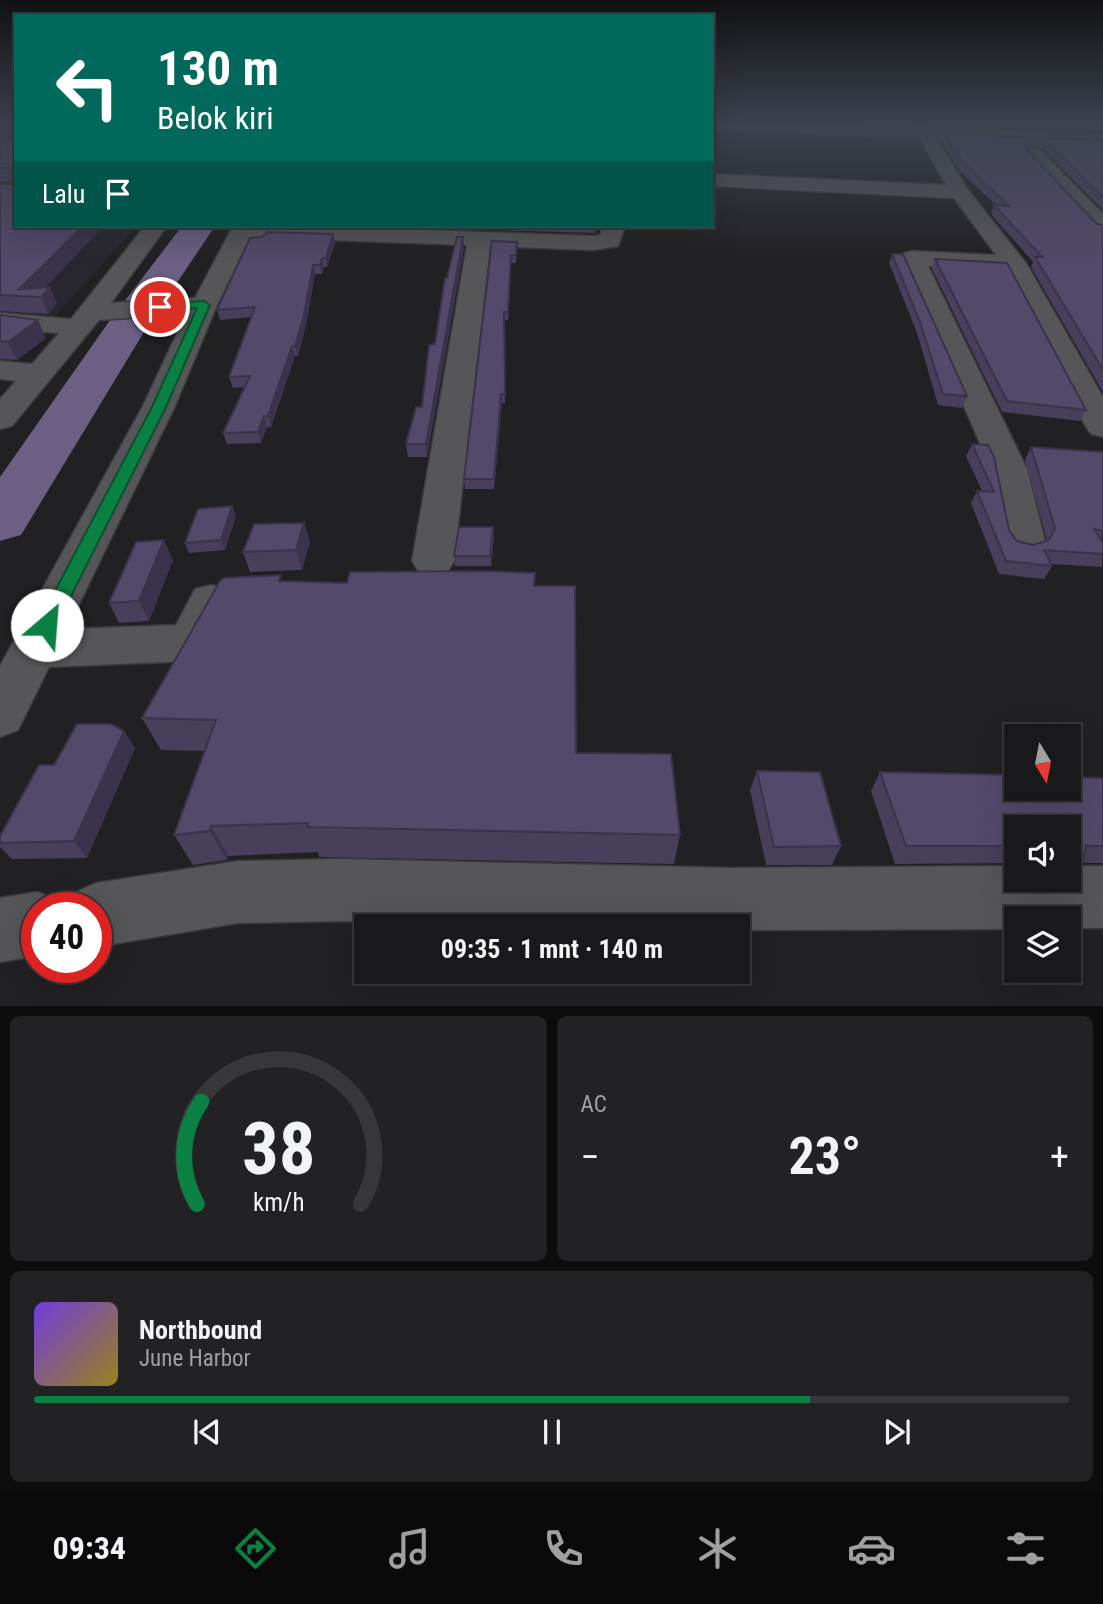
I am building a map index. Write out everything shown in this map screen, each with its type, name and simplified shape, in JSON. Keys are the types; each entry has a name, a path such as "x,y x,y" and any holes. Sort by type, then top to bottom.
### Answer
{"street":[{"path":"782,169 956,184"},
{"path":"945,169 1014,263 1103,427"},
{"path":"1048,169 1103,227"},
{"path":"714,180 956,184"},
{"path":"21,372 99,311 133,255 154,228"},
{"path":"241,230 570,243 610,241 613,228"},
{"path":"0,715 159,407 195,305 241,230"},
{"path":"159,407 184,389 202,354 251,239 241,230"},
{"path":"397,585 449,573 444,496 479,239"},
{"path":"0,419 21,372 106,269 133,255"},
{"path":"1014,263 912,258 1009,469 1025,541"},
{"path":"99,311 195,305"},
{"path":"0,321 61,325"},
{"path":"163,691 213,597 226,591 252,590"},
{"path":"34,649 190,643"},
{"path":"112,912 238,892 342,890 731,899 1103,898"},
{"path":"0,930 21,927"}],"shaded area":[{"path":"0,226 135,228 50,322 0,319"}],"building":[{"path":"14,169 14,228 81,228 19,289 50,287 41,297 0,295 0,184 12,184"},
{"path":"970,169 1045,169 1097,224 1103,225 1103,370 1035,257 1042,257 994,205 1009,206"},
{"path":"1074,169 1103,169 1103,197"},
{"path":"268,232 333,234 326,258 322,258 320,265 313,265 295,346 292,346 268,416 264,416 258,432 223,433 250,376 229,377 255,307 217,310 250,238 262,237"},
{"path":"457,237 463,237 426,444 406,444 416,407 422,407 429,345 435,344 445,278"},
{"path":"492,241 517,242 516,255 511,255 508,312 504,312 505,394 501,394 494,479 464,479"},
{"path":"892,254 903,254 967,396 943,394 920,322"},
{"path":"935,259 1007,263 1086,410 1007,401"},
{"path":"0,315 38,320 8,342 0,341"},
{"path":"972,444 988,445 994,457 1009,530 1017,541 1033,545 1049,540 1055,528 1031,447 1103,452 1103,531 1094,529 1103,543 1103,554 1044,550 1052,566 1006,561 977,491 994,492"},
{"path":"232,506 221,540 185,543 198,509"},
{"path":"304,523 296,550 243,552 254,524"},
{"path":"459,527 493,527 490,556 454,556"},
{"path":"164,540 139,601 109,603 136,542"},
{"path":"350,572 535,573 534,586 575,586 576,753 671,754 680,835 307,827 308,823 211,826 210,831 174,835 216,720 142,718 220,581 224,578 281,575 279,581 347,583"},
{"path":"77,724 111,724 124,731 74,841 0,843 0,836 39,765 54,765"},
{"path":"757,771 820,772 841,846 774,847"},
{"path":"880,772 1004,775 1004,802 1082,802 1082,777 1103,778 1103,846 1086,846 1083,860 1081,815 1004,815 1004,846 906,846"}],"waterway":[{"path":"0,521 123,332 198,228"}],"route":[{"path":"47,625 159,407 204,305 160,307"}]}
